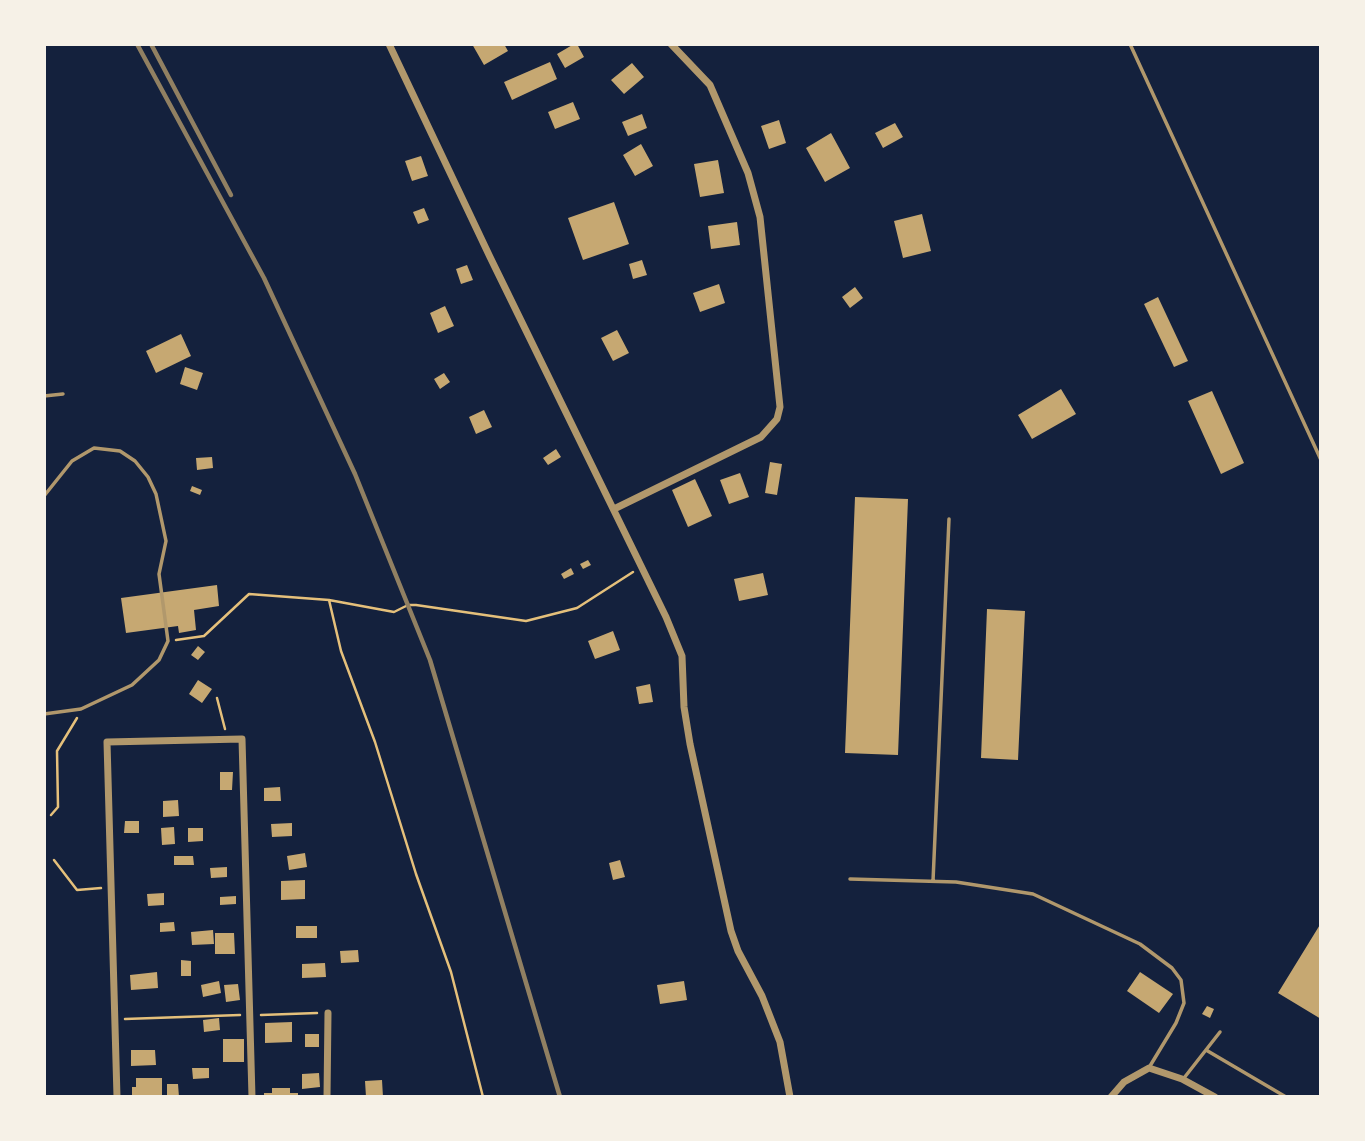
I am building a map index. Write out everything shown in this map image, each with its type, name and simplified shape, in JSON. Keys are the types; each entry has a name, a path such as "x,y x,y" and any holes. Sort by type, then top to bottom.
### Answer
{"street":[{"path":"389,44 642,566 682,656 684,707 731,931 738,951 762,996 780,1042 790,1097"},
{"path":"614,509 761,437 778,419 780,407 760,217 748,173 710,85 671,44"},
{"path":"117,1097 107,742 242,738 252,1097"},
{"path":"327,1097 328,1013"},
{"path":"1111,1097 1124,1082 1149,1068 1182,1079 1215,1097"}],"lane":[{"path":"1130,44 1321,460"},
{"path":"44,396 63,394"},
{"path":"44,496 72,461 94,448 120,451 135,461 156,494 166,541 159,574 168,641 159,660 132,685 81,709 44,714"},
{"path":"933,881 949,519"},
{"path":"850,879 956,881 1033,894 1140,944 1172,968 1181,980 1184,1003 1177,1023 1149,1068"},
{"path":"1182,1079 1220,1032"},
{"path":"1206,1050 1286,1097"}],"path":[{"path":"168,641 204,636 249,594 329,600 394,612 408,605 416,605 526,621 577,608 642,566"},
{"path":"329,600 341,651 375,742 416,874 451,972 483,1097"},
{"path":"217,698 228,739"},
{"path":"51,816 58,807 57,751 81,709"},
{"path":"54,860 77,890 111,888"},
{"path":"115,1019 328,1013"}],"building":[{"path":"472,44 504,44 508,51 484,65"},
{"path":"577,44 584,57 565,68 557,54"},
{"path":"550,62 557,79 512,100 504,82"},
{"path":"632,63 644,77 624,94 611,80"},
{"path":"573,102 580,119 555,129 548,112"},
{"path":"642,114 647,128 628,136 622,122"},
{"path":"779,120 786,143 769,149 761,126"},
{"path":"895,123 903,137 883,148 875,133"},
{"path":"831,133 850,168 825,182 806,148"},
{"path":"641,144 653,166 635,176 623,155"},
{"path":"421,156 428,176 412,181 405,161"},
{"path":"718,160 724,193 700,197 694,164"},
{"path":"614,202 629,244 583,260 568,218"},
{"path":"424,208 429,220 418,224 413,212"},
{"path":"922,214 931,251 903,258 894,221"},
{"path":"737,222 740,245 711,249 708,226"},
{"path":"642,260 647,275 633,279 629,264"},
{"path":"467,265 473,280 461,284 456,269"},
{"path":"719,284 725,303 700,312 693,293"},
{"path":"855,287 863,298 850,308 842,297"},
{"path":"1158,297 1188,361 1174,367 1144,304"},
{"path":"445,306 454,326 438,333 430,313"},
{"path":"617,330 629,353 613,361 601,338"},
{"path":"181,334 191,356 156,373 146,351"},
{"path":"185,367 203,373 197,390 180,384"},
{"path":"444,373 450,382 440,389 434,379"},
{"path":"1061,389 1076,414 1032,439 1018,415"},
{"path":"1212,391 1244,463 1221,474 1188,401"},
{"path":"484,410 492,427 476,434 469,417"},
{"path":"556,449 561,457 548,465 543,458"},
{"path":"212,457 213,468 197,470 196,458"},
{"path":"770,462 782,464 777,495 765,493"},
{"path":"740,473 749,497 729,504 720,480"},
{"path":"695,479 712,516 688,527 672,490"},
{"path":"192,486 202,490 200,495 190,491"},
{"path":"855,497 908,499 898,755 845,753"},
{"path":"588,560 591,565 583,569 580,564"},
{"path":"571,568 574,574 564,579 561,574"},
{"path":"763,573 768,595 739,601 734,579"},
{"path":"217,585 219,606 194,610 196,630 179,633 178,626 126,633 121,598"},
{"path":"987,609 1025,611 1018,760 981,758"},
{"path":"613,631 620,650 595,659 588,641"},
{"path":"198,646 205,652 198,660 191,655"},
{"path":"198,680 212,689 202,703 189,694"},
{"path":"650,684 653,702 639,704 636,687"},
{"path":"220,772 233,772 232,790 220,790"},
{"path":"280,787 281,801 264,801 264,788"},
{"path":"178,800 179,816 163,817 163,801"},
{"path":"125,821 139,821 139,833 124,833"},
{"path":"292,823 292,836 272,837 271,824"},
{"path":"174,827 175,844 162,845 161,828"},
{"path":"188,828 203,828 203,841 188,842"},
{"path":"305,853 307,867 289,870 287,856"},
{"path":"174,856 193,856 194,865 174,865"},
{"path":"620,860 625,877 613,880 609,863"},
{"path":"227,867 227,877 211,878 210,868"},
{"path":"305,880 305,899 281,900 281,881"},
{"path":"164,893 164,905 148,906 147,894"},
{"path":"236,896 236,904 220,905 220,897"},
{"path":"174,922 175,931 160,932 160,923"},
{"path":"1321,923 1321,1019 1278,993"},
{"path":"296,926 317,926 317,938 296,938"},
{"path":"213,930 214,944 192,945 191,932"},
{"path":"215,933 234,933 235,954 215,954"},
{"path":"358,950 359,962 341,963 340,951"},
{"path":"181,960 191,961 191,976 181,976"},
{"path":"325,963 326,977 302,978 302,964"},
{"path":"157,972 158,988 131,990 130,975"},
{"path":"1140,972 1173,994 1159,1013 1127,991"},
{"path":"219,981 221,993 203,997 201,985"},
{"path":"684,981 687,1000 660,1004 657,985"},
{"path":"238,984 240,1000 226,1002 224,985"},
{"path":"1207,1006 1214,1009 1210,1018 1202,1014"},
{"path":"219,1018 220,1030 204,1032 203,1020"},
{"path":"292,1022 292,1042 265,1043 265,1023"},
{"path":"305,1034 319,1034 319,1047 305,1047"},
{"path":"223,1039 244,1039 244,1062 223,1062"},
{"path":"131,1050 155,1050 156,1065 131,1066"},
{"path":"192,1068 209,1068 209,1078 193,1079"},
{"path":"319,1073 320,1087 302,1089 302,1074"},
{"path":"136,1078 162,1078 162,1097 132,1097"},
{"path":"382,1080 383,1097 366,1097 365,1081"},
{"path":"167,1084 178,1084 179,1097 167,1097"},
{"path":"272,1088 290,1088 290,1093 298,1093 298,1097 264,1097 264,1093 272,1093"}],"railway":[{"path":"137,44 264,278 355,474 430,660 560,1097"},
{"path":"151,44 231,195"}]}
